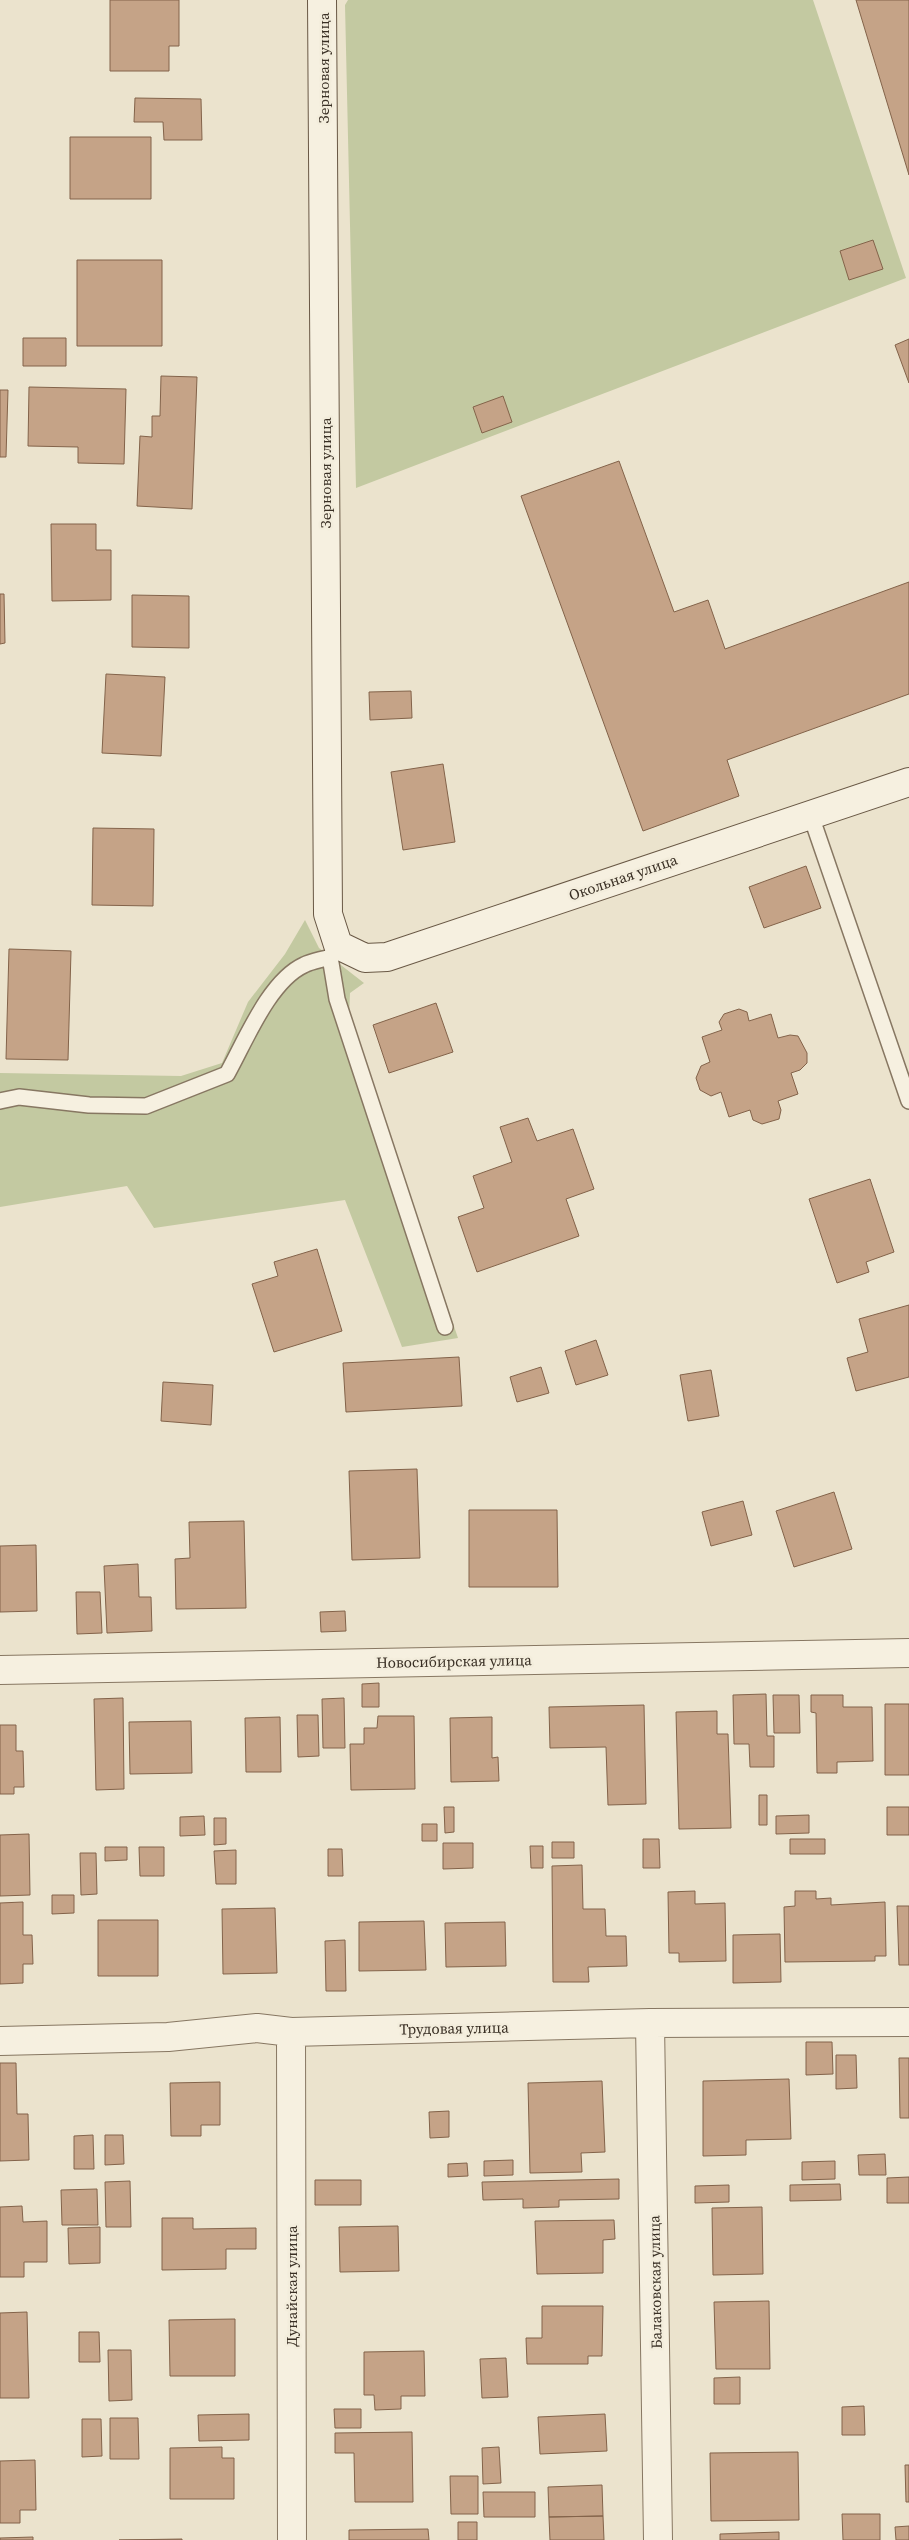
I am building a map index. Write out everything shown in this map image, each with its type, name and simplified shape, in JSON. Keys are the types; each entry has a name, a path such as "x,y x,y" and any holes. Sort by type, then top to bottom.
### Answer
{"street":[{"name":"Зерновая улица","path":"322,0 328,914 334,951"},
{"name":"Окольная улица","path":"334,951 364,958 386,957 810,813 909,782"},
{"name":"Новосибирская улица","path":"0,1670 909,1653"},
{"name":"Трудовая улица","path":"0,2041 168,2037 257,2028 291,2032 650,2023 909,2022"},
{"name":"Балаковская улица","path":"650,2023 658,2540"},
{"name":"Дунайская улица","path":"291,2032 292,2540"}],"lane":[{"path":"810,813 909,1102"},
{"path":"0,1101 19,1097 88,1105 146,1106 227,1074 264,1006 279,984 303,965 334,951 337,999 445,1327"}],"green space":[{"path":"348,0 813,0 906,278 356,488 345,5"},
{"path":"305,920 319,948 364,983 350,993 349,1017 458,1338 402,1347 345,1200 154,1228 127,1186 0,1207 0,1073 181,1076 222,1063 248,1002 285,954"}],"building":[{"path":"110,0 179,0 179,46 169,46 169,71 110,71"},
{"path":"856,0 909,0 909,175"},
{"path":"135,98 201,99 202,140 164,140 163,122 134,122"},
{"path":"70,137 151,137 151,199 70,199"},
{"path":"873,240 883,269 849,280 840,251"},
{"path":"77,260 162,260 162,346 77,346"},
{"path":"23,338 66,338 66,366 23,366"},
{"path":"909,339 909,383 895,345"},
{"path":"161,376 197,377 192,509 137,506 140,436 152,437 152,416 160,416"},
{"path":"29,387 126,389 124,464 78,463 78,447 28,446"},
{"path":"0,390 8,390 6,457 0,457"},
{"path":"503,396 512,422 482,433 473,407"},
{"path":"619,461 674,612 708,600 725,649 909,582 909,694 727,760 739,796 643,831 521,496"},
{"path":"51,524 96,524 96,550 111,550 111,600 52,601"},
{"path":"0,594 4,594 5,643 0,644"},
{"path":"132,595 189,596 189,648 132,647"},
{"path":"106,674 165,677 161,756 102,753"},
{"path":"411,691 412,718 370,720 369,692"},
{"path":"443,764 455,842 403,850 391,772"},
{"path":"93,828 154,829 153,906 92,905"},
{"path":"806,866 821,908 764,928 749,887"},
{"path":"9,949 71,951 68,1060 6,1059"},
{"path":"436,1003 453,1052 389,1073 373,1025"},
{"path":"739,1009 747,1012 749,1021 771,1014 778,1038 790,1035 798,1036 807,1053 807,1063 800,1070 791,1073 798,1094 778,1101 781,1110 779,1119 762,1124 753,1120 750,1110 729,1117 721,1092 711,1096 700,1090 696,1078 701,1066 710,1062 702,1037 722,1030 719,1022 724,1014"},
{"path":"528,1118 537,1141 573,1129 594,1189 566,1199 579,1236 477,1272 458,1217 484,1208 473,1176 512,1162 500,1127"},
{"path":"870,1179 894,1252 866,1262 869,1272 837,1283 809,1199"},
{"path":"317,1249 342,1331 274,1352 252,1284 278,1276 274,1262"},
{"path":"909,1305 909,1377 856,1391 847,1358 868,1352 859,1319"},
{"path":"596,1340 608,1375 576,1385 565,1351"},
{"path":"459,1357 462,1406 346,1412 343,1363"},
{"path":"541,1367 549,1393 517,1402 510,1377"},
{"path":"711,1370 719,1416 688,1421 680,1375"},
{"path":"163,1382 213,1385 211,1425 161,1421"},
{"path":"417,1469 420,1558 352,1560 349,1471"},
{"path":"834,1492 852,1549 794,1567 776,1511"},
{"path":"743,1501 752,1535 711,1546 702,1512"},
{"path":"469,1510 557,1510 558,1587 469,1587"},
{"path":"244,1521 246,1608 176,1609 175,1559 190,1558 189,1522"},
{"path":"36,1545 37,1611 0,1612 0,1546"},
{"path":"138,1564 139,1597 151,1597 152,1631 107,1633 104,1566"},
{"path":"76,1592 100,1592 102,1633 77,1634"},
{"path":"345,1611 346,1631 321,1632 320,1612"},
{"path":"379,1683 379,1707 362,1707 362,1684"},
{"path":"766,1694 767,1736 774,1736 774,1767 750,1767 749,1744 734,1744 733,1695"},
{"path":"773,1695 799,1695 800,1733 774,1733"},
{"path":"811,1695 843,1695 843,1707 872,1707 873,1761 837,1762 837,1773 817,1773 816,1713 811,1712"},
{"path":"123,1698 124,1789 96,1790 94,1699"},
{"path":"344,1698 345,1748 323,1748 322,1699"},
{"path":"885,1704 909,1704 909,1775 885,1775"},
{"path":"644,1705 646,1804 608,1805 606,1747 550,1748 549,1707"},
{"path":"717,1711 717,1734 728,1734 731,1828 679,1829 676,1712"},
{"path":"297,1715 318,1715 319,1756 298,1757"},
{"path":"378,1716 414,1716 415,1789 351,1790 350,1744 364,1744 364,1728 377,1728"},
{"path":"280,1717 281,1772 246,1772 245,1718"},
{"path":"492,1717 492,1758 498,1757 499,1781 451,1782 450,1718"},
{"path":"191,1721 192,1773 130,1774 129,1722"},
{"path":"0,1725 16,1725 16,1751 23,1751 24,1787 14,1787 14,1794 0,1794"},
{"path":"759,1795 767,1795 767,1825 759,1825"},
{"path":"444,1807 454,1807 454,1832 445,1833"},
{"path":"887,1807 909,1807 909,1835 887,1835"},
{"path":"809,1815 809,1833 776,1834 776,1816"},
{"path":"204,1816 205,1835 180,1836 180,1817"},
{"path":"214,1818 226,1818 226,1844 214,1845"},
{"path":"422,1824 437,1824 437,1841 422,1841"},
{"path":"29,1834 30,1895 0,1896 0,1835"},
{"path":"643,1839 659,1839 660,1868 643,1868"},
{"path":"790,1839 825,1839 825,1854 790,1854"},
{"path":"552,1842 574,1842 574,1858 552,1858"},
{"path":"443,1843 473,1843 473,1868 443,1869"},
{"path":"530,1846 543,1846 543,1868 531,1868"},
{"path":"105,1847 127,1847 127,1860 105,1861"},
{"path":"139,1847 164,1847 164,1876 140,1876"},
{"path":"328,1849 342,1849 343,1876 328,1876"},
{"path":"236,1850 236,1884 216,1884 214,1851"},
{"path":"80,1853 96,1853 97,1894 81,1895"},
{"path":"582,1865 583,1909 605,1909 606,1936 626,1936 627,1966 588,1967 589,1982 553,1982 552,1866"},
{"path":"695,1891 695,1904 725,1903 726,1961 679,1962 679,1953 669,1953 668,1892"},
{"path":"795,1891 816,1891 816,1899 831,1898 831,1905 885,1902 886,1956 875,1956 875,1961 785,1962 784,1907 795,1906"},
{"path":"52,1895 74,1895 74,1913 52,1914"},
{"path":"23,1902 23,1935 32,1935 33,1964 23,1964 23,1983 0,1984 0,1903"},
{"path":"897,1906 909,1906 909,1965 899,1965"},
{"path":"275,1908 277,1973 223,1974 222,1909"},
{"path":"98,1920 158,1920 158,1976 98,1976"},
{"path":"424,1921 426,1970 359,1971 359,1922"},
{"path":"505,1922 506,1966 446,1967 445,1923"},
{"path":"780,1934 781,1982 733,1983 733,1935"},
{"path":"345,1940 346,1991 326,1991 325,1941"},
{"path":"806,2042 832,2042 833,2074 806,2075"},
{"path":"836,2055 856,2055 857,2088 836,2089"},
{"path":"899,2058 909,2058 909,2118 900,2118"},
{"path":"0,2063 16,2063 17,2114 28,2114 29,2160 0,2161"},
{"path":"789,2079 791,2139 746,2140 746,2155 703,2156 703,2081"},
{"path":"602,2081 605,2152 581,2153 582,2172 530,2173 528,2083"},
{"path":"220,2082 220,2125 201,2125 201,2136 171,2136 170,2083"},
{"path":"449,2111 449,2137 430,2138 429,2112"},
{"path":"93,2135 94,2169 74,2169 74,2136"},
{"path":"105,2135 123,2135 124,2164 105,2165"},
{"path":"885,2154 886,2175 859,2175 858,2155"},
{"path":"513,2160 513,2175 484,2176 484,2161"},
{"path":"835,2161 835,2179 802,2180 802,2162"},
{"path":"467,2163 468,2176 448,2177 448,2164"},
{"path":"909,2177 909,2203 887,2203 887,2178"},
{"path":"619,2179 619,2199 559,2200 559,2207 523,2208 523,2199 483,2200 482,2182"},
{"path":"315,2180 361,2180 361,2205 315,2205"},
{"path":"130,2181 131,2227 106,2227 105,2182"},
{"path":"840,2184 841,2200 790,2201 790,2185"},
{"path":"729,2185 729,2202 695,2203 695,2186"},
{"path":"97,2189 98,2225 62,2225 61,2190"},
{"path":"22,2206 23,2222 47,2221 47,2262 24,2262 24,2277 0,2277 0,2207"},
{"path":"762,2207 763,2274 713,2275 712,2208"},
{"path":"162,2218 193,2218 193,2229 256,2228 256,2249 226,2249 226,2269 162,2270"},
{"path":"614,2220 615,2239 603,2240 603,2273 537,2274 535,2221"},
{"path":"398,2226 399,2271 340,2272 339,2227"},
{"path":"100,2227 100,2263 69,2264 68,2228"},
{"path":"769,2301 770,2369 716,2369 714,2302"},
{"path":"542,2306 603,2306 602,2356 588,2356 588,2364 527,2364 526,2338 542,2338"},
{"path":"27,2312 29,2398 0,2398 0,2313"},
{"path":"235,2319 235,2376 170,2376 169,2320"},
{"path":"79,2332 99,2332 100,2362 79,2362"},
{"path":"108,2350 131,2350 132,2400 109,2401"},
{"path":"424,2351 425,2396 401,2396 401,2409 375,2410 374,2395 364,2395 364,2352"},
{"path":"506,2358 508,2397 482,2398 480,2359"},
{"path":"740,2377 740,2404 714,2404 714,2378"},
{"path":"864,2406 865,2435 842,2435 842,2407"},
{"path":"334,2409 361,2409 361,2428 335,2428"},
{"path":"249,2414 249,2440 199,2441 198,2415"},
{"path":"605,2414 607,2451 540,2454 538,2417"},
{"path":"110,2418 138,2418 139,2459 110,2459"},
{"path":"82,2419 101,2419 102,2456 82,2457"},
{"path":"412,2432 413,2502 355,2502 354,2453 335,2453 335,2433"},
{"path":"222,2447 222,2458 234,2458 234,2499 170,2499 170,2448"},
{"path":"499,2447 501,2483 483,2484 482,2448"},
{"path":"798,2452 799,2520 711,2521 710,2453"},
{"path":"35,2460 36,2510 20,2510 20,2523 0,2523 0,2461"},
{"path":"905,2465 909,2465 909,2502 906,2502"},
{"path":"450,2476 478,2476 478,2514 451,2514"},
{"path":"602,2485 603,2516 549,2517 548,2487"},
{"path":"483,2492 535,2492 535,2517 484,2517"},
{"path":"842,2514 880,2514 880,2540 843,2540"},
{"path":"603,2516 604,2540 550,2540 549,2517"},
{"path":"458,2522 477,2522 477,2540 458,2540"},
{"path":"909,2526 909,2540 896,2540 895,2527"},
{"path":"428,2529 429,2540 349,2540 349,2530"},
{"path":"779,2532 779,2540 720,2540 720,2534"},
{"path":"33,2537 33,2540 0,2540 0,2538"},
{"path":"182,2539 182,2540 119,2540"}]}
